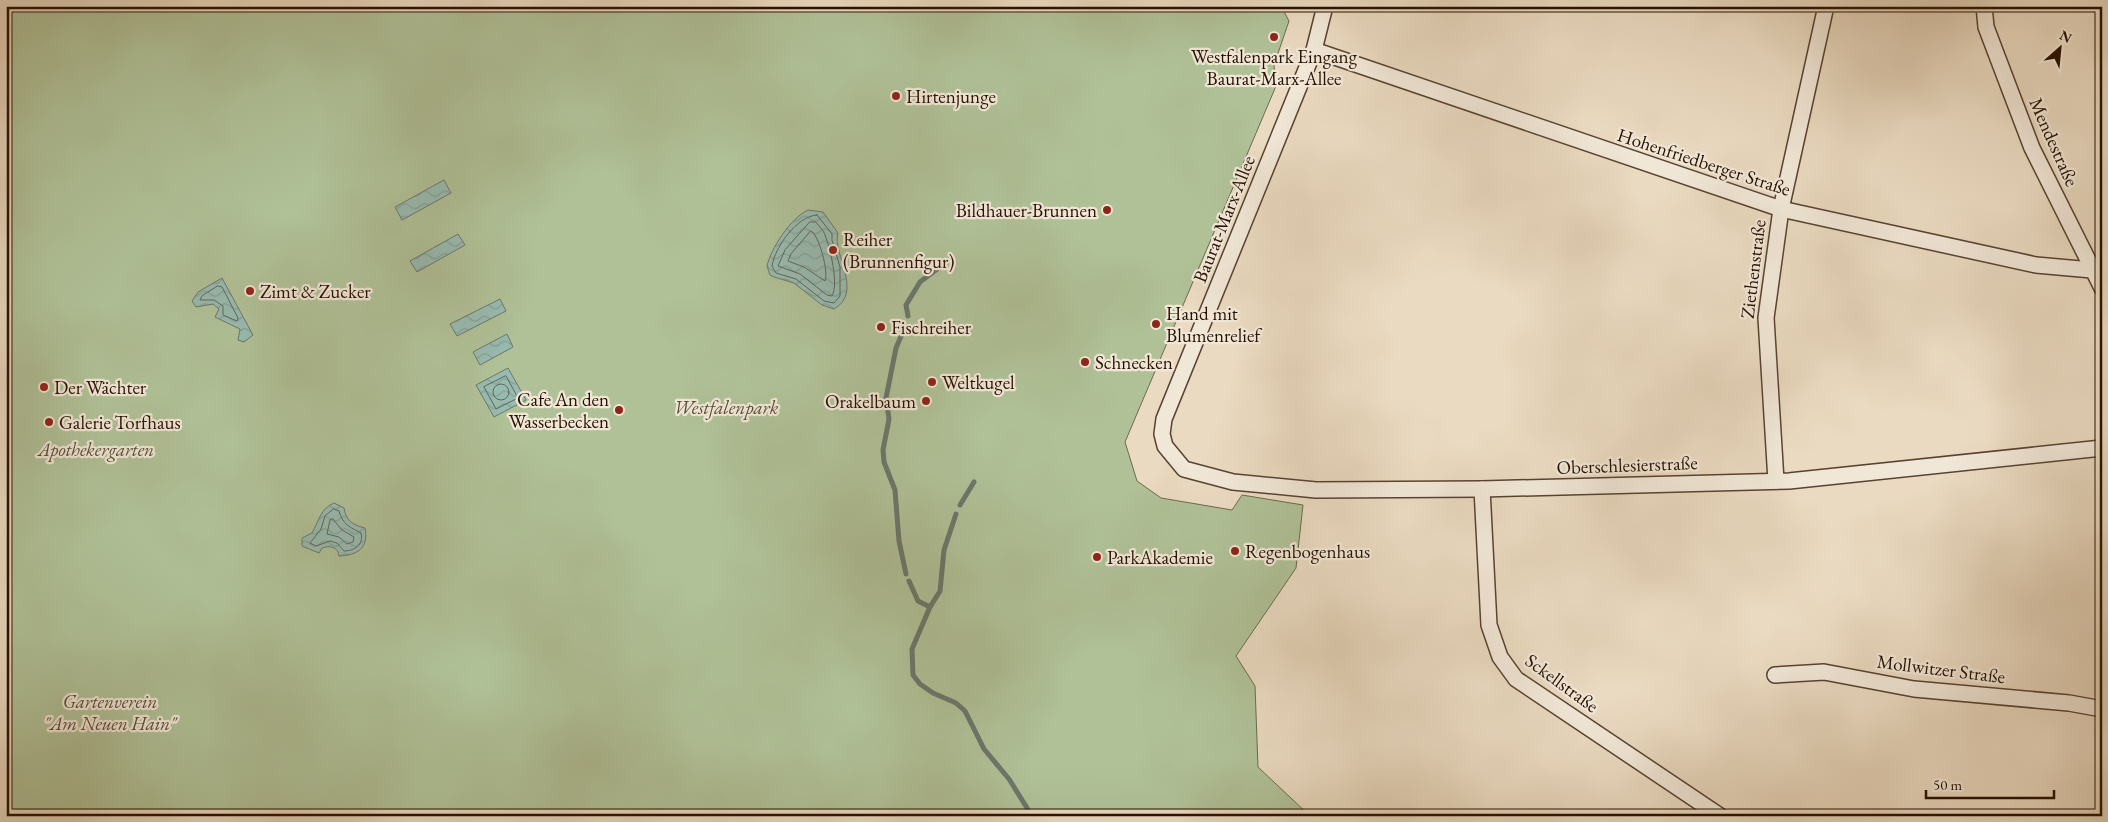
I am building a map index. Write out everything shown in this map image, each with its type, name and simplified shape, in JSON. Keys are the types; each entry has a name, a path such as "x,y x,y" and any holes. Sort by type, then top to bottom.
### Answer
{"street":[{"name":"Baurat-Marx-Allee","path":"1165,446 1162,434 1164,420 1314,50 1325,6"},
{"name":"Ziethenstraße","path":"1776,481 1766,318 1781,209 1826,6"},
{"name":"Mendestraße","path":"1984,6 1986,27 2032,148 2102,288"},
{"name":"Hohenfriedberger Straße","path":"1314,50 1781,209 2036,265 2092,270"},
{"name":"Oberschlesierstraße","path":"1165,446 1172,457 1184,469 1233,482 1316,490 1482,489 1776,481 2102,448"},
{"name":"Sckellstraße","path":"1482,489 1490,625 1500,656 1516,679 1720,816"},
{"name":"Mollwitzer Straße","path":"1775,675 1824,672 1914,689 2069,703 2102,709"}],"green space":[{"name":"Westfalenpark","path":"6,6 1281,6 1289,21 1274,65 1276,86 1125,442 1137,481 1161,498 1232,510 1242,495 1303,505 1296,568 1236,656 1255,686 1258,767 1310,816 6,816"}],"water":[{"path":"444,180 451,193 402,220 395,207"},
{"path":"808,210 823,212 838,233 837,242 847,283 843,302 834,309 822,305 794,283 770,275 767,266 783,234 795,220"},
{"path":"458,234 465,245 417,272 410,261"},
{"path":"222,278 253,335 244,342 238,340 240,329 215,317 219,309 213,304 196,307 192,301 198,292"},
{"path":"500,299 506,311 457,336 450,324"},
{"path":"507,334 513,347 480,365 473,352"},
{"path":"508,368 526,400 494,417 476,385"},
{"path":"334,503 344,508 346,516 351,522 365,528 364,545 357,552 339,556 333,548 322,548 319,553 302,546 302,538 312,533 320,516"}],"waterway":[{"path":"908,316 906,305 920,282 949,260"},
{"path":"905,327 896,348 886,398 889,419 883,450 884,462 895,490 899,541 906,574"},
{"path":"960,505 974,482"},
{"path":"956,514 944,550 940,591 930,607 912,649 913,675 920,684 933,693 956,703 965,711 984,749 1009,779 1032,816"},
{"path":"909,581 918,601 930,607"}],"place":[{"name":"Westfalenpark Eingang Baurat-Marx-Allee","path":"1274,37"},
{"name":"Hirtenjunge","path":"896,96"},
{"name":"Bildhauer-Brunnen","path":"1107,210"},
{"name":"Reiher (Brunnenfigur)","path":"833,250"},
{"name":"Zimt & Zucker","path":"250,291"},
{"name":"Hand mit Blumenrelief","path":"1156,324"},
{"name":"Fischreiher","path":"881,327"},
{"name":"Schnecken","path":"1085,362"},
{"name":"Weltkugel","path":"932,382"},
{"name":"Der Wächter","path":"44,387"},
{"name":"Orakelbaum","path":"926,401"},
{"name":"Cafe An den Wasserbecken","path":"619,410"},
{"name":"Galerie Torfhaus","path":"49,422"},
{"name":"Regenbogenhaus","path":"1235,551"},
{"name":"ParkAkademie","path":"1097,557"}],"park label":[{"name":"Apothekergarten","path":"96,449"},
{"name":"Gartenverein \"Am Neuen Hain\"","path":"110,712"}]}
